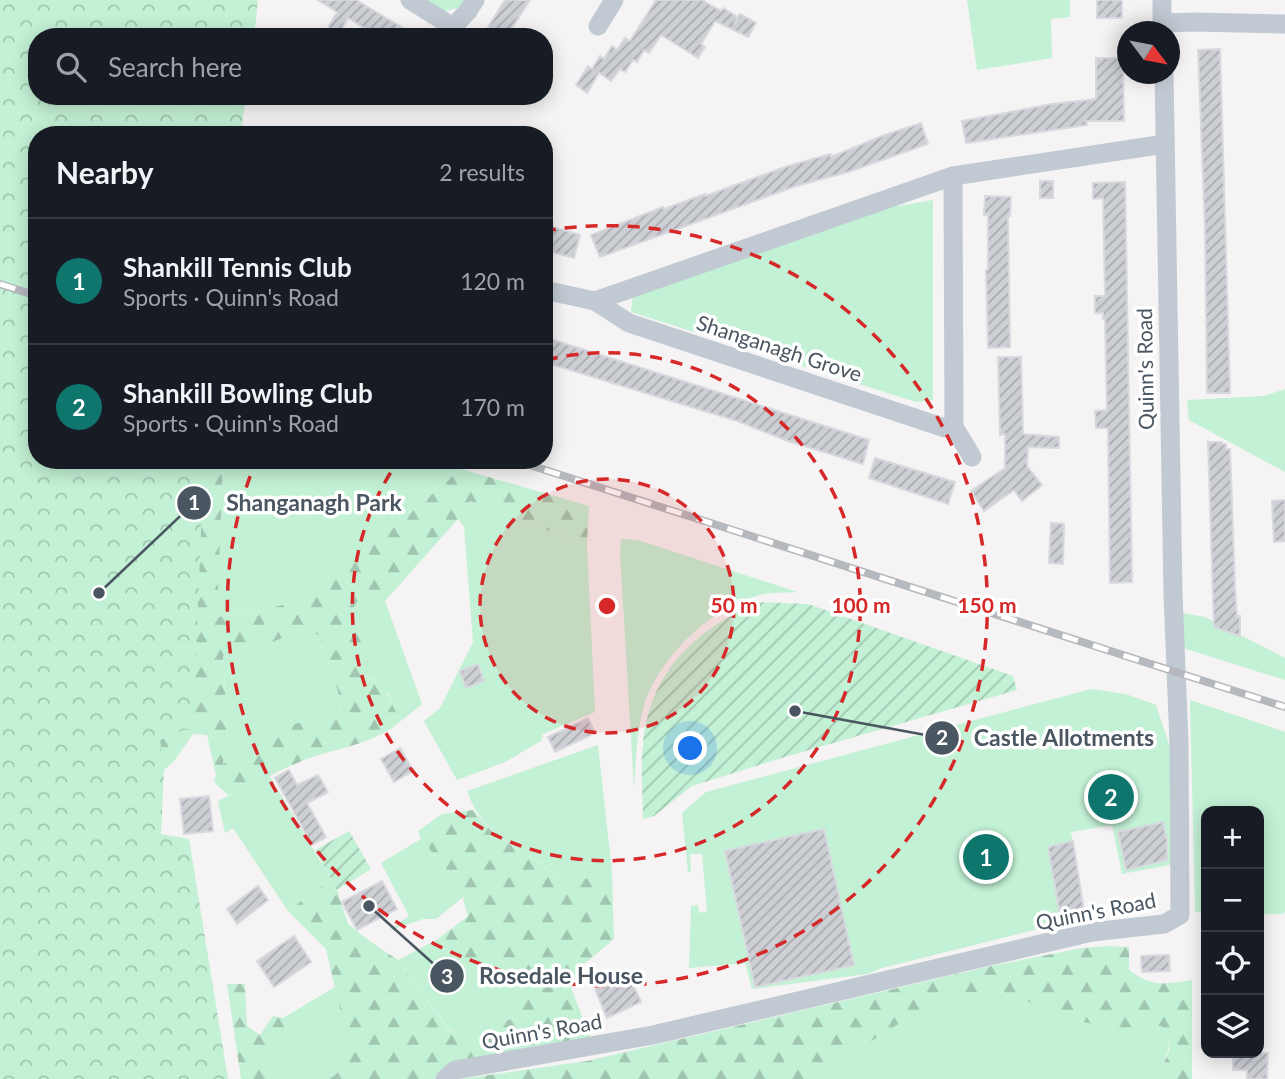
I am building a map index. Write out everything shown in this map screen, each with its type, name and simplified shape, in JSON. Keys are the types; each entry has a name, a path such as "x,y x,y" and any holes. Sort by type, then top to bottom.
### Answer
{"street":[{"path":"410,0 453,27 475,0"},
{"path":"598,26 614,0"},
{"path":"1162,0 1162,21"},
{"path":"1180,24 1194,22 1285,24"},
{"name":"Quinn's Road","path":"444,1079 455,1070 653,1035 1092,932 1164,924 1180,915 1180,743 1172,594 1164,84"},
{"path":"596,301 953,176 1165,144"},
{"path":"953,176 954,428 972,457"},
{"name":"Shanganagh Grove","path":"553,292 596,301 629,323 932,424 954,428"}],"green space":[{"path":"0,0 258,0 255,28 28,28 28,105 245,105 242,126 28,126 28,469 204,469 193,726 160,740 164,770 161,834 189,839 228,1079 0,1079"},
{"path":"422,0 466,0 458,8 440,12"},
{"path":"967,0 1070,0 1070,17 1051,19 1052,58 977,70"},
{"path":"933,200 933,400 916,402 631,312 633,294 894,203 898,206"},
{"path":"1285,389 1285,472 1189,420 1187,400 1264,396"},
{"path":"144,469 223,469 217,617 257,612 296,601 393,528 461,469 589,506 587,545 470,501 464,527 458,519 385,601 378,602 371,596 360,596 353,609 362,643 361,671 371,680 382,683 402,720 391,729 379,736 297,763 228,795 214,782 216,775 207,735 193,734 174,761 164,770 149,748","holes":["305,628 320,636 340,698 339,715 328,721 307,720 283,728 223,764 227,727 223,656 249,645 273,642"]},
{"path":"223,469 461,469 393,528 296,601 257,612 216,617"},
{"path":"470,501 587,545 595,712 543,734 541,741 505,762 457,780 424,721 440,708 473,642 464,527"},
{"path":"621,539 638,540 797,592 760,595 726,609 694,632 668,660 645,702 638,739 634,788 620,553"},
{"path":"359,596 371,596 379,602 385,601 422,704 402,720 393,710 389,694 361,671 362,643 353,609"},
{"path":"757,602 808,604 1013,676 1017,690 692,786 654,816 643,819 643,744 647,718 655,695 679,657 695,641"},
{"path":"1182,613 1205,617 1285,658 1285,680 1183,648"},
{"path":"305,628 320,636 340,698 339,715 328,721 307,720 223,765 227,727 223,656 249,645 273,642"},
{"path":"1091,689 1126,694 1156,705 1170,747 1174,864 1122,874 1112,825 1071,832 1086,917 867,974 752,989 745,963 689,968 691,906 698,905 699,913 707,911 702,854 690,854 691,871 688,872 682,813 706,792"},
{"path":"1190,700 1285,732 1285,912 1264,914 1264,806 1201,806 1201,912 1195,912"},
{"path":"598,745 612,871 567,884 492,830 478,814 467,791"},
{"path":"269,775 331,879 288,911 233,828 225,833 218,801"},
{"path":"473,810 495,835 534,859 567,884 612,871 614,939 583,965 570,985 592,1042 440,1079 303,1079 313,1071 333,1077 346,1063 349,1051 333,1025 340,1010 326,949 288,911 331,879 348,924 398,960 448,1029 456,1033 512,1019 520,982 509,978 496,987 480,982 438,939 468,916 463,899 467,894 421,839 418,831 442,814"},
{"path":"349,831 371,869 337,890 315,850"},
{"path":"421,839 467,894 436,919 423,919 388,931 409,916 381,863"},
{"path":"438,939 480,982 509,978 520,982 512,1019 456,1033 448,1028 398,960"},
{"path":"1129,947 1129,970 1145,980 1166,983 1192,980 1192,1079 1152,1079 1168,1053 1169,1040 1161,1026 1147,1027 1129,1035 1118,1033 1097,1025 1051,1015 1029,1002 993,990 942,996 812,1079 460,1079 587,1061 991,966 1082,948"},
{"path":"227,984 245,984 247,1026 260,1035 273,1016 283,1018 286,1032 276,1044 264,1072 273,1079 241,1079"},
{"path":"335,987 343,1042 349,1051 346,1063 333,1077 313,1071 303,1079 273,1079 263,1072 276,1044 286,1032 283,1018"},
{"path":"993,990 1029,1002 1051,1015 1097,1025 1118,1033 1129,1035 1147,1027 1161,1026 1169,1034 1167,1053 1152,1079 812,1079 942,995"}],"building":[{"path":"318,0 356,0 403,28 364,28 348,18 342,28 328,28 337,12"},
{"path":"505,0 530,0 512,28 488,28"},
{"path":"656,0 702,0 738,17 734,24 740,14 756,23 748,37 715,21 701,44 705,47 698,58 661,35 649,53 644,50 637,62 633,60 625,72 620,69 611,81 599,73 587,93 576,85 588,66 592,69 600,56 604,59 612,46 617,50 625,38 630,41"},
{"path":"1097,0 1122,0 1122,18 1097,18"},
{"path":"1220,49 1230,393 1207,393 1205,227 1198,50"},
{"path":"1096,58 1117,58 1117,84 1123,84 1124,121 1086,121 1087,125 966,143 962,121 1052,104 1096,99"},
{"path":"921,123 928,144 848,172 796,186 600,257 591,235 663,207 664,209 705,196 785,167 830,154 831,157"},
{"path":"1040,181 1053,181 1053,198 1040,198"},
{"path":"1125,182 1132,582 1110,583 1108,428 1096,428 1095,411 1107,410 1105,319 1103,313 1095,313 1095,296 1105,296 1103,198 1093,199 1093,183"},
{"path":"985,196 1011,197 1008,216 1010,347 988,348 988,215 984,215"},
{"path":"553,227 580,235 574,258 553,252"},
{"path":"553,340 869,440 863,464 788,441 737,421 553,365"},
{"path":"998,357 1021,357 1023,434 1059,437 1059,448 1028,447 1027,466 1042,485 1022,501 1014,490 984,511 971,491 1005,468 1005,434 1000,435"},
{"path":"1208,442 1222,442 1226,444 1226,449 1230,449 1235,588 1240,636 1214,627"},
{"path":"875,458 955,482 948,504 869,478"},
{"path":"1285,500 1285,541 1274,542 1272,501"},
{"path":"1051,523 1064,524 1063,564 1049,563"},
{"path":"478,664 484,681 466,688 460,671"},
{"path":"588,718 595,733 555,752 548,737"},
{"path":"400,748 413,771 394,782 381,759"},
{"path":"289,770 297,785 318,775 328,792 307,803 326,837 312,845 275,778"},
{"path":"209,796 213,831 184,834 180,799"},
{"path":"1163,822 1167,860 1126,870 1118,832"},
{"path":"824,829 854,965 755,987 725,851"},
{"path":"1073,841 1084,911 1060,915 1048,847"},
{"path":"382,881 397,909 357,930 342,902"},
{"path":"258,886 268,900 237,924 227,909"},
{"path":"294,936 311,962 274,987 257,961"},
{"path":"1169,955 1170,971 1142,972 1141,956"},
{"path":"629,975 641,1002 607,1018 595,989"},
{"path":"1264,1053 1268,1053 1267,1079 1247,1079 1247,1070 1233,1070 1233,1058 1264,1058"}],"railway":[{"path":"0,284 28,293"},
{"path":"542,469 1285,707"}],"place":[{"name":"Shanganagh Park","path":"99,593"},
{"name":"Castle Allotments","path":"795,711"},
{"name":"Shankill Bowling Club","path":"1111,797"},
{"name":"Shankill Tennis Club","path":"986,857"},
{"name":"Rosedale House","path":"369,906"}]}
